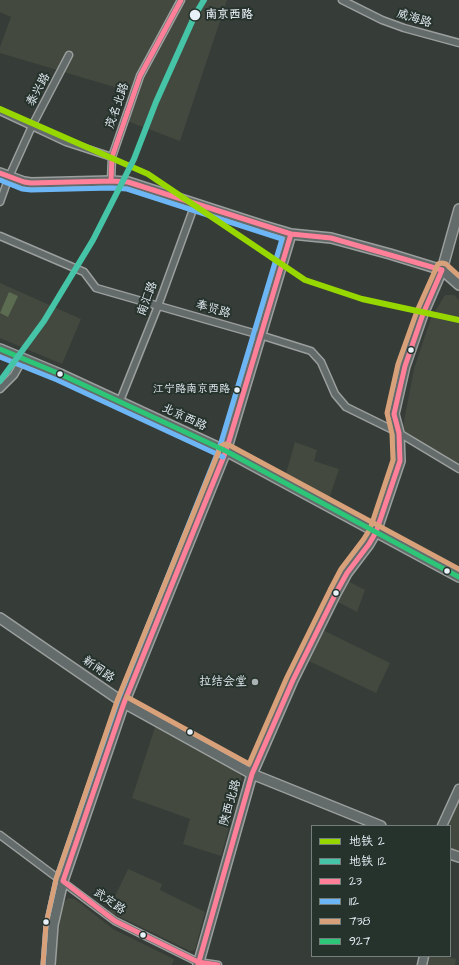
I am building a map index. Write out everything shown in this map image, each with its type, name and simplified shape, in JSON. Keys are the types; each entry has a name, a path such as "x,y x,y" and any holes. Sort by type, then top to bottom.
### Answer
{"main road":[{"path":"0,173 31,183 111,180 128,182 291,234 331,238 442,270 459,285"},
{"name":"陕西北路","path":"198,963 252,774 293,680 336,593 347,573 369,544 376,532 400,461 398,433 394,414 405,366 423,314 442,270 459,209"},
{"path":"50,965 54,925 64,881 124,703 226,451 291,234"},
{"name":"北京西路","path":"0,349 120,401 226,451 459,577"},
{"name":"新闸路","path":"0,618 124,703 252,774 380,825"}],"street":[{"name":"茂名北路","path":"111,180 112,157 140,76 181,0"},
{"name":"威海路","path":"342,0 382,20 404,28 459,43"},
{"name":"泰兴路","path":"0,202 9,177 32,126 69,55"},
{"path":"0,111 66,142 112,157"},
{"name":"南汇路","path":"120,401 158,306 195,204"},
{"name":"奉贤路","path":"0,236 84,272 96,288 311,351 321,362 335,394 346,407 398,433 459,469"},
{"path":"0,389 14,375 23,359"},
{"path":"442,825 459,789"},
{"name":"武定路","path":"0,835 64,881 115,921 198,963 218,965"}],"shaded area":[{"path":"0,0 179,0 136,78 131,92 0,53 0,47 11,17 0,12"},
{"path":"185,0 227,0 180,141 127,121 142,78"},
{"path":"0,283 81,319 62,364 0,338"},
{"path":"445,295 454,295 459,300 459,465 406,434 403,426 414,369 431,318"},
{"path":"295,442 317,450 314,461 339,469 329,499 285,477"},
{"path":"346,580 365,590 357,612 338,602"},
{"path":"323,630 390,663 376,693 309,661"},
{"path":"156,724 236,769 241,775 242,782 221,856 183,844 190,819 132,798"},
{"path":"459,798 459,853 451,849 451,825 446,825"},
{"path":"128,869 162,884 160,890 205,912 195,950 190,951 108,911"},
{"path":"68,898 75,899 113,929 174,959 172,965 55,965 59,917 63,903"},
{"path":"429,957 447,957 456,959 455,965 428,965"}],"green space":[{"path":"9,292 18,296 8,317 0,313"}],"metro line":[{"name":"12","path":"0,381 44,321 93,240 134,159 156,102 195,15 204,0"},
{"name":"2","path":"0,109 148,174 305,280 362,299 459,320"}],"transit line":[{"name":"23","path":"111,181 112,157 140,76 181,0"},
{"name":"23","path":"0,173 31,183 128,182 291,234 331,238 442,270 423,314 405,366 394,414 399,433 400,461 376,532 369,544 347,573 336,593 293,680 252,774 198,965"},
{"name":"112","path":"0,180 22,189 31,190 127,189 282,239 219,449 118,700 56,879 46,924 43,964"},
{"name":"23","path":"218,965 198,962 115,921 63,881 124,703 226,451 291,234"},
{"name":"738","path":"127,697 249,764 287,677 330,590 341,569 370,529 393,460 392,434 387,413 398,364 417,311 438,264 446,264 459,276"},
{"name":"927","path":"0,349 60,374 226,451 459,577"},
{"name":"112","path":"0,357 57,380 223,457"},
{"name":"738","path":"43,964 46,924 56,879 117,701 221,446 225,444 229,445 459,569"}],"place":[{"name":"南京西路","path":"195,15"},
{"name":"江宁路南京西路","path":"237,390"},
{"name":"拉结会堂","path":"255,682"}]}
